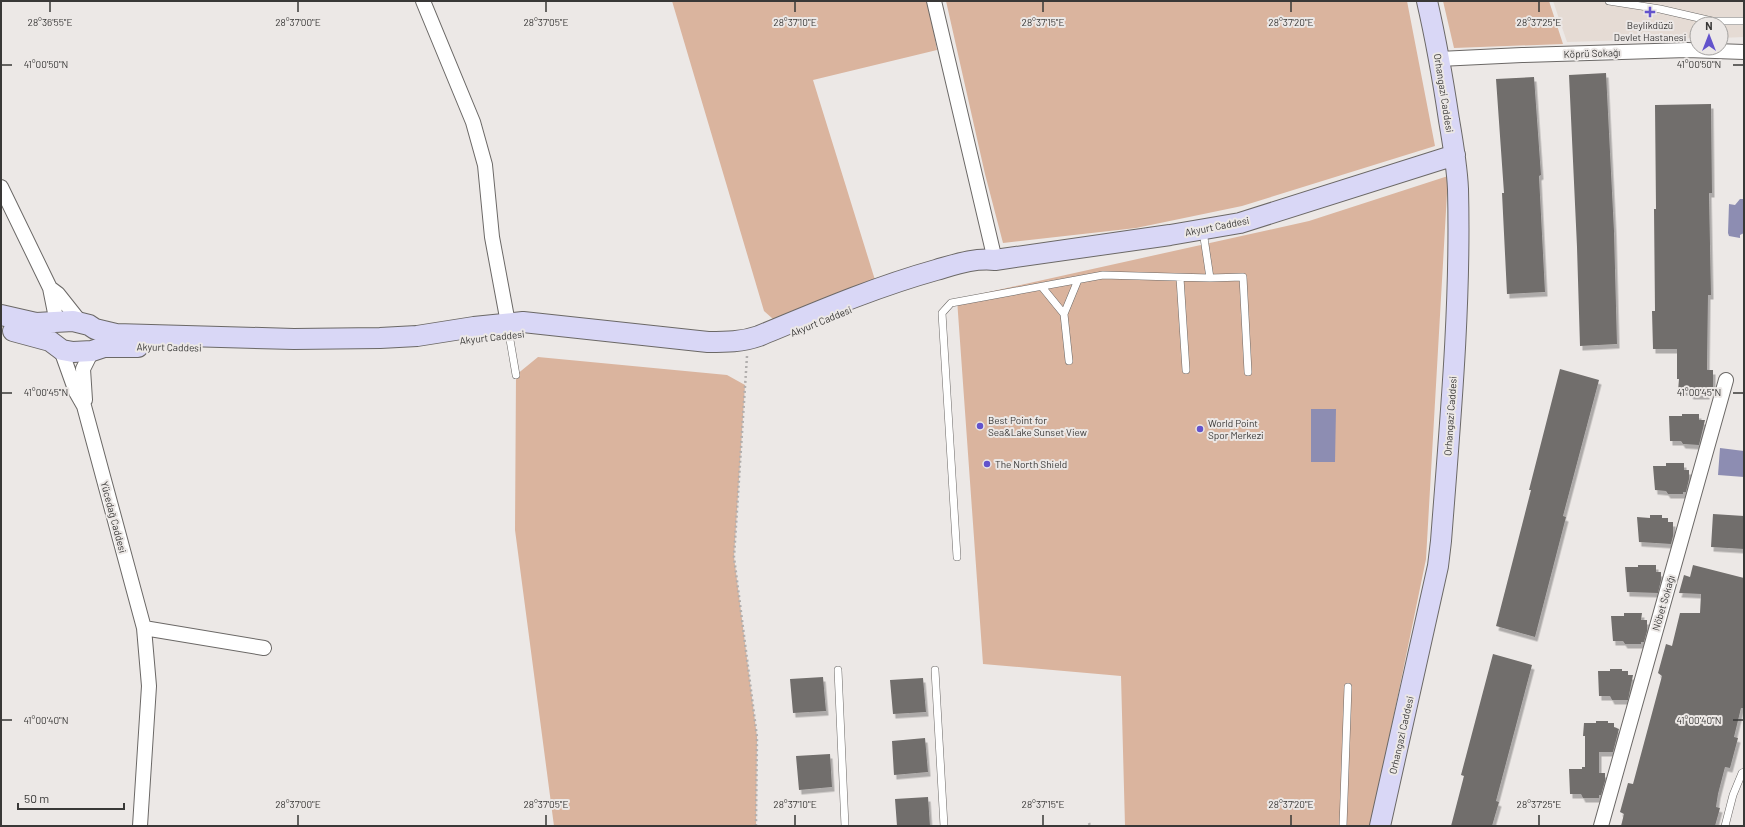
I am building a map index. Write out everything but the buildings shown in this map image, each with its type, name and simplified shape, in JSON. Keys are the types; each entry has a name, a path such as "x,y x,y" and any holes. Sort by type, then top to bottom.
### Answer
{"street":[{"path":"423,1 473,122 485,165 492,237 508,329"},
{"path":"934,1 995,260"},
{"name":"Orhangazi Caddesi","path":"1380,826 1433,591 1441,541 1452,389 1457,273 1458,188 1440,59 1427,1"},
{"name":"Köprü Sokağı","path":"1440,59 1689,50"},
{"name":"Köprü Sokağı","path":"1729,51 1744,52"},
{"name":"Akyurt Caddesi","path":"1,315 36,323 73,352 125,347 359,350 414,348 540,323 708,342 747,340 909,278 980,259 995,260 1240,223 1454,155"},
{"path":"1,187 50,288 55,313 54,338 78,396 84,406"},
{"name":"Akyurt Caddesi","path":"54,338 73,321 116,334 294,339 417,336 474,327 508,329 687,350 731,351 748,349 858,307 987,268 995,260"},
{"path":"50,288 58,294 98,339 97,345 92,351 83,369 83,383 86,397 84,406"},
{"name":"Akyurt Caddesi","path":"1,328 54,338"},
{"name":"Nöbet Sokağı","path":"1600,826 1726,380"},
{"name":"Yücedağ Caddesi","path":"84,406 144,628 149,686 140,826"},
{"path":"144,628 264,648"}],"lane":[{"path":"1609,1 1660,9 1689,16"},
{"path":"1729,21 1744,21"},
{"path":"1203,229 1210,278"},
{"path":"957,558 942,312 951,303 1103,276 1180,278 1243,277 1248,372"},
{"path":"1180,278 1186,370"},
{"path":"1069,361 1064,314 1078,280"},
{"path":"1042,287 1064,314"},
{"path":"508,329 516,375"},
{"path":"838,670 844,826"},
{"path":"935,670 944,826"},
{"path":"1343,826 1348,687"},
{"path":"1724,826 1733,795 1742,773 1744,772"}],"path":[{"path":"748,349 734,557 757,737 756,826"}],"shaded area":[{"path":"672,1 928,1 937,50 813,80 875,280 773,319 764,311"},
{"path":"946,1 1407,1 1435,146 1242,206 1136,228 1003,243 985,174"},
{"path":"1443,1 1549,1 1563,44 1454,48"},
{"name":"Beylikdüzü Devlet Hastanesi","path":"1553,1 1744,1 1744,37 1729,38 1729,16 1689,16 1689,38 1567,42"},
{"name":"World Point Spor Merkezi","path":"1448,176 1426,559 1371,826 1125,826 1121,676 983,664 957,299 1309,221"},
{"path":"538,357 727,375 745,385 734,557 757,737 756,826 554,826 515,530 516,375"}],"water":[{"path":"1740,199 1744,199 1744,233 1740,235 1740,238 1729,236 1728,233 1729,204 1735,205"},
{"path":"1311,409 1336,409 1335,462 1311,462"},
{"path":"1720,448 1744,451 1744,477 1718,475"}],"place":[{"name":"Beylikdüzü Devlet Hastanesi","path":"1650,12"},
{"name":"Best Point for Sea&Lake Sunset View","path":"980,426"},
{"name":"World Point Spor Merkezi","path":"1200,429"},
{"name":"The North Shield","path":"987,464"}]}
